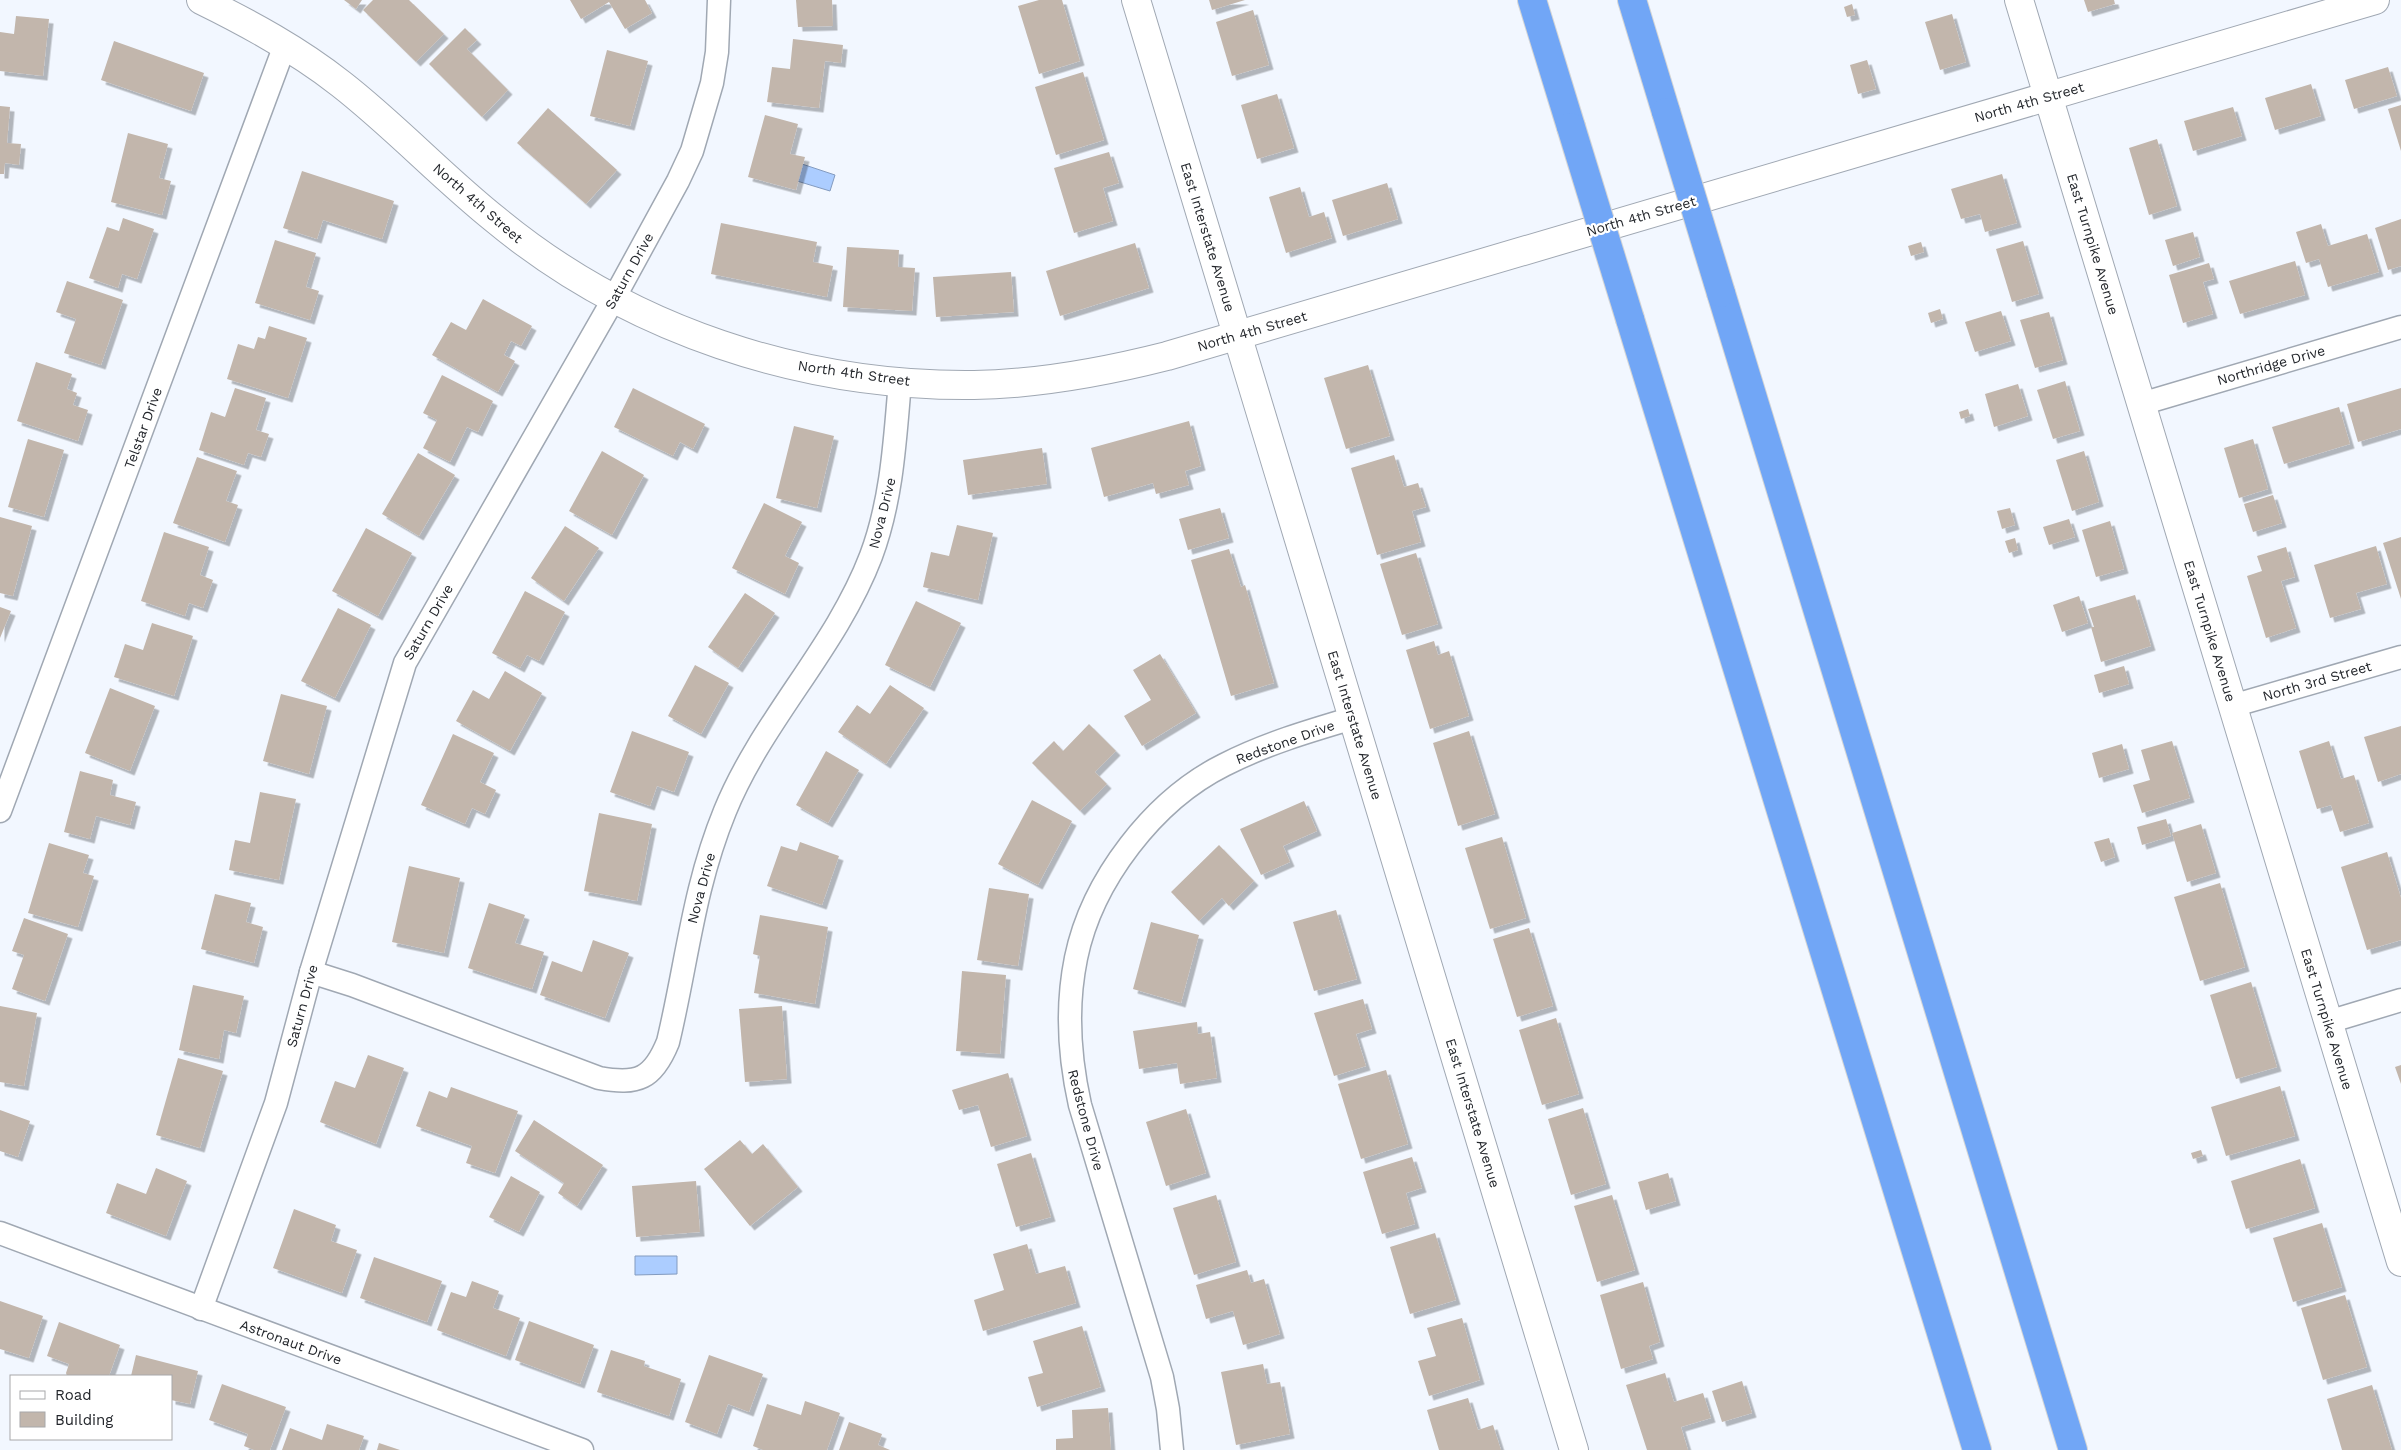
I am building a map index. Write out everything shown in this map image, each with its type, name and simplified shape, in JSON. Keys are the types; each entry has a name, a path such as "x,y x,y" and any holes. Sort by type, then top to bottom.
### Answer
{"highway":[{"path":"1532,0 1977,1450"},
{"path":"1632,0 2073,1450"}],"street":[{"name":"North 4th Street","path":"201,0 285,45 314,64 366,105 494,219 523,242 578,280 614,300 688,332 763,358 820,370 900,381 974,385 1062,377 1133,364 1237,336 2375,0"},
{"name":"Saturn Drive","path":"201,1309 276,1103 311,972 405,663 614,300 678,181 692,150 712,83 717,52 719,0"},
{"name":"East Interstate Avenue","path":"1136,0 1574,1450"},
{"name":"East Turnpike Avenue","path":"2019,0 2401,1262"},
{"name":"Telstar Drive","path":"0,810 285,45"},
{"name":"Northridge Drive","path":"2141,404 2401,327"},
{"name":"Nova Drive","path":"311,972 352,985 599,1078 615,1081 634,1080 650,1073 660,1060 668,1042 695,904 725,810 752,758 842,615 871,556 888,493 900,381"},
{"name":"North 3rd Street","path":"2232,706 2401,657"},
{"name":"Redstone Drive","path":"1172,1450 1168,1409 1162,1377 1082,1114 1074,1079 1069,1023 1076,957 1096,901 1111,874 1128,848 1171,801 1223,765 1253,751 1353,718"},
{"path":"2328,1022 2401,1000"},
{"name":"Astronaut Drive","path":"0,1233 582,1450"}],"water":[{"path":"802,164 835,175 830,191 797,181"},
{"path":"635,1256 677,1256 677,1274 635,1275"}],"building":[{"path":"344,0 362,0 356,9"},
{"path":"373,0 409,0 444,34 416,62 363,10"},
{"path":"570,0 645,0 652,13 625,29 609,2 581,19"},
{"path":"796,0 832,0 833,26 798,27"},
{"path":"1039,0 1062,0 1080,61 1039,74 1018,6"},
{"path":"1209,0 1245,0 1212,10"},
{"path":"2084,0 2114,0 2115,4 2088,12"},
{"path":"1852,4 1855,15 1847,17 1844,7"},
{"path":"1253,10 1269,65 1232,76 1216,22"},
{"path":"1952,14 1966,62 1940,70 1925,22"},
{"path":"16,16 49,19 43,76 0,71 0,32 14,34"},
{"path":"465,28 477,40 467,49 508,90 482,117 429,64"},
{"path":"793,39 843,45 841,63 825,61 819,108 767,102 772,67 790,69"},
{"path":"114,41 204,73 191,111 101,80"},
{"path":"607,50 648,61 630,126 590,116"},
{"path":"1867,60 1876,89 1858,94 1850,65"},
{"path":"2388,67 2397,96 2354,109 2345,80"},
{"path":"1083,72 1104,140 1056,155 1035,87"},
{"path":"2311,84 2321,116 2275,130 2265,98"},
{"path":"1277,94 1294,148 1257,159 1241,105"},
{"path":"2401,105 2401,151 2388,109"},
{"path":"0,106 10,107 7,143 21,144 19,165 5,163 4,174 0,174"},
{"path":"2233,107 2242,136 2193,151 2184,121"},
{"path":"548,108 617,170 586,204 517,143"},
{"path":"765,115 798,124 790,154 805,157 796,190 748,177"},
{"path":"128,133 168,144 159,178 171,181 162,215 111,202"},
{"path":"2157,139 2177,206 2149,215 2129,148"},
{"path":"1109,152 1119,183 1103,188 1113,221 1074,233 1054,168"},
{"path":"302,171 394,201 382,239 323,220 317,239 283,228"},
{"path":"2002,174 2017,223 1985,232 1980,214 1961,219 1951,189"},
{"path":"1387,183 1398,219 1343,236 1332,200"},
{"path":"1300,187 1309,217 1324,212 1332,238 1286,253 1269,197"},
{"path":"123,218 154,229 137,279 122,274 118,288 89,278 107,227 119,231"},
{"path":"2401,219 2401,266 2388,270 2375,228"},
{"path":"721,223 817,242 813,262 833,266 827,297 711,274"},
{"path":"2321,224 2328,246 2367,234 2379,272 2328,287 2319,259 2306,263 2296,232"},
{"path":"2193,232 2200,257 2173,266 2165,240"},
{"path":"275,240 316,253 306,287 319,291 310,320 255,303"},
{"path":"2023,241 2039,294 2012,302 1996,249"},
{"path":"1921,242 1924,252 1911,256 1908,246"},
{"path":"1135,243 1149,288 1060,316 1046,271"},
{"path":"847,247 899,250 898,267 915,268 912,311 843,307"},
{"path":"2295,261 2305,295 2240,314 2229,281"},
{"path":"2209,263 2214,279 2203,282 2213,314 2183,323 2169,275"},
{"path":"1011,272 1014,312 936,317 933,277"},
{"path":"67,281 123,300 101,365 64,353 76,319 56,312"},
{"path":"483,299 532,326 521,346 511,341 504,355 515,361 498,392 432,355 451,322 466,330"},
{"path":"1940,309 1943,319 1931,323 1928,313"},
{"path":"2001,311 2011,341 1975,352 1965,322"},
{"path":"2049,312 2063,360 2035,368 2020,320"},
{"path":"269,326 307,338 288,398 227,379 238,344 254,349 258,337 265,339"},
{"path":"36,362 72,374 67,389 77,393 73,405 88,410 78,441 17,421"},
{"path":"1368,365 1390,436 1346,449 1324,378"},
{"path":"442,375 493,401 478,432 467,427 450,462 423,448 437,420 423,413"},
{"path":"2065,381 2080,431 2053,439 2037,390"},
{"path":"2018,384 2028,416 1994,427 1985,394"},
{"path":"235,388 266,398 256,430 269,434 261,457 248,453 244,465 199,450 211,412 225,417"},
{"path":"633,388 705,424 693,449 680,442 673,456 614,427"},
{"path":"2401,388 2401,429 2358,442 2347,404"},
{"path":"2339,407 2350,444 2284,464 2272,427"},
{"path":"1968,409 1970,416 1961,419 1959,412"},
{"path":"1189,421 1201,466 1185,471 1189,485 1156,494 1153,483 1104,497 1091,448"},
{"path":"794,426 834,436 817,508 776,498"},
{"path":"28,439 64,450 44,517 8,507"},
{"path":"2253,439 2268,489 2239,498 2224,448"},
{"path":"1042,448 1047,484 968,495 963,460"},
{"path":"602,451 644,475 612,535 569,511"},
{"path":"2084,451 2099,502 2072,511 2056,460"},
{"path":"418,453 455,475 419,536 382,514"},
{"path":"1394,455 1404,487 1418,483 1426,507 1412,511 1421,542 1377,555 1351,468"},
{"path":"197,457 237,471 226,501 238,505 225,542 173,523"},
{"path":"2273,495 2282,523 2253,532 2244,504"},
{"path":"764,503 802,522 785,556 799,563 785,594 732,568"},
{"path":"1220,508 1229,538 1188,550 1179,519"},
{"path":"2010,508 2015,525 2002,529 1997,511"},
{"path":"0,517 32,526 13,596 0,593"},
{"path":"2069,519 2075,537 2049,545 2043,527"},
{"path":"2110,521 2124,569 2096,577 2082,530"},
{"path":"957,525 993,533 978,600 923,587 931,552 949,556"},
{"path":"565,526 599,548 564,601 531,578"},
{"path":"366,528 412,553 378,616 332,591"},
{"path":"164,532 209,547 200,575 213,580 203,608 189,603 185,616 141,601"},
{"path":"2401,537 2401,599 2383,543"},
{"path":"2015,538 2018,550 2009,553 2005,541"},
{"path":"2376,546 2387,584 2356,593 2361,609 2330,618 2314,565"},
{"path":"2286,547 2295,577 2281,581 2296,628 2266,638 2247,576 2262,571 2257,556"},
{"path":"1229,549 1241,587 1245,585 1274,683 1231,696 1191,560"},
{"path":"1416,553 1438,624 1402,635 1380,564"},
{"path":"525,591 565,612 539,661 527,655 520,668 492,653"},
{"path":"745,593 775,613 738,668 708,647"},
{"path":"2135,595 2151,646 2101,662 2091,627 2094,627 2088,609"},
{"path":"2079,596 2088,623 2062,632 2053,605"},
{"path":"916,601 961,623 930,687 885,665"},
{"path":"0,607 11,611 0,638"},
{"path":"338,608 371,625 335,698 301,681"},
{"path":"152,623 193,636 174,696 114,677 125,644 143,650"},
{"path":"1434,641 1438,655 1449,651 1469,716 1430,729 1406,650"},
{"path":"1160,654 1196,713 1142,746 1124,716 1151,700 1133,670"},
{"path":"695,665 729,683 701,734 668,716"},
{"path":"2124,666 2129,684 2099,693 2094,675"},
{"path":"505,671 542,693 510,751 456,721 473,690 489,699"},
{"path":"890,685 924,708 886,764 838,732 857,705 870,714"},
{"path":"110,688 155,706 130,771 85,753"},
{"path":"281,694 327,706 309,774 263,761"},
{"path":"1089,724 1116,751 1095,772 1107,784 1080,811 1032,763 1054,741 1063,751"},
{"path":"2401,726 2401,774 2378,782 2364,737"},
{"path":"632,731 689,752 674,792 657,786 650,806 610,792"},
{"path":"1469,731 1495,814 1458,826 1433,743"},
{"path":"453,734 494,753 480,782 496,790 485,814 472,808 465,824 421,805"},
{"path":"2172,741 2190,798 2142,813 2133,785 2150,780 2141,750"},
{"path":"2329,741 2341,779 2354,775 2369,823 2340,832 2331,805 2317,809 2299,751"},
{"path":"2122,744 2129,769 2099,778 2092,753"},
{"path":"826,751 859,770 828,823 796,805"},
{"path":"80,771 113,780 110,795 136,802 130,825 96,816 90,839 64,832"},
{"path":"260,792 296,799 279,880 229,870 235,840 250,843"},
{"path":"1032,800 1072,821 1038,885 998,864"},
{"path":"1304,801 1317,831 1283,846 1290,862 1261,875 1240,829"},
{"path":"599,813 652,824 637,901 584,891"},
{"path":"2166,819 2171,836 2142,845 2137,827"},
{"path":"2201,824 2216,873 2187,882 2172,833"},
{"path":"1502,837 1526,918 1490,929 1465,848"},
{"path":"2109,838 2115,857 2101,862 2094,842"},
{"path":"800,842 839,856 822,905 767,886 781,846 797,851"},
{"path":"49,843 89,855 83,873 94,876 78,927 28,913"},
{"path":"1219,845 1254,881 1229,906 1222,898 1199,921 1171,892"},
{"path":"2387,852 2401,898 2401,940 2367,950 2341,867"},
{"path":"409,866 460,878 444,953 392,942"},
{"path":"2220,883 2245,967 2200,981 2174,897"},
{"path":"989,888 1029,894 1018,966 977,960"},
{"path":"215,894 251,903 246,922 263,927 254,963 201,949"},
{"path":"489,903 525,915 515,943 544,952 532,989 468,968"},
{"path":"1336,910 1357,979 1314,991 1293,922"},
{"path":"760,915 828,927 815,1004 754,993 760,956 753,954"},
{"path":"24,918 68,934 45,1001 12,989 24,955 12,951"},
{"path":"1151,922 1199,935 1181,1003 1133,989"},
{"path":"1529,928 1553,1006 1517,1017 1493,939"},
{"path":"593,940 629,953 605,1018 540,995 552,961 582,972"},
{"path":"962,971 1006,975 1000,1054 956,1051"},
{"path":"2251,982 2277,1067 2236,1079 2210,995"},
{"path":"193,985 244,996 236,1033 224,1030 219,1059 179,1050"},
{"path":"1363,999 1372,1029 1356,1034 1366,1066 1334,1076 1314,1013"},
{"path":"0,1006 37,1013 24,1086 0,1082"},
{"path":"782,1006 787,1079 745,1082 739,1009"},
{"path":"1556,1018 1579,1094 1542,1105 1519,1030"},
{"path":"1197,1022 1198,1034 1210,1032 1217,1078 1180,1084 1177,1063 1139,1069 1133,1031"},
{"path":"368,1055 404,1068 376,1144 320,1122 335,1081 355,1088"},
{"path":"178,1058 223,1071 200,1148 156,1135"},
{"path":"2401,1065 2401,1084 2395,1067"},
{"path":"1386,1070 1408,1144 1361,1159 1338,1084"},
{"path":"1008,1073 1027,1136 991,1147 978,1105 959,1110 952,1090"},
{"path":"2280,1086 2295,1136 2226,1156 2211,1107"},
{"path":"451,1087 518,1111 495,1173 466,1163 472,1146 416,1126 429,1091 447,1098"},
{"path":"1583,1108 1606,1184 1571,1195 1548,1119"},
{"path":"1186,1109 1206,1173 1166,1186 1146,1122"},
{"path":"0,1110 30,1121 18,1157 0,1151"},
{"path":"534,1120 603,1165 577,1206 558,1193 564,1183 515,1151"},
{"path":"740,1140 752,1154 763,1144 798,1187 750,1226 704,1169"},
{"path":"2201,1150 2203,1156 2193,1159 2191,1153"},
{"path":"1031,1153 1051,1217 1016,1227 997,1164"},
{"path":"1412,1157 1422,1188 1406,1193 1415,1224 1382,1234 1363,1172"},
{"path":"2300,1159 2315,1208 2246,1229 2231,1181"},
{"path":"156,1168 187,1181 166,1236 106,1213 117,1183 146,1194"},
{"path":"1668,1173 1676,1201 1646,1210 1638,1182"},
{"path":"511,1176 540,1192 519,1232 489,1217"},
{"path":"696,1181 700,1232 636,1237 632,1186"},
{"path":"1216,1195 1236,1262 1194,1275 1173,1208"},
{"path":"1612,1195 1635,1270 1597,1282 1574,1206"},
{"path":"294,1209 336,1225 331,1241 357,1250 342,1293 273,1268"},
{"path":"2322,1223 2342,1287 2293,1302 2273,1238"},
{"path":"1435,1233 1456,1300 1410,1314 1390,1247"},
{"path":"1027,1244 1036,1274 1065,1266 1076,1303 983,1331 974,1300 1004,1290 993,1254"},
{"path":"374,1257 442,1281 427,1322 360,1298"},
{"path":"1247,1270 1251,1283 1264,1279 1280,1334 1243,1345 1233,1311 1206,1319 1196,1285"},
{"path":"472,1281 499,1291 493,1308 520,1318 506,1356 437,1330 451,1292 466,1297"},
{"path":"1643,1282 1660,1342 1649,1346 1653,1359 1621,1369 1600,1295"},
{"path":"2345,1295 2367,1367 2323,1380 2301,1308"},
{"path":"0,1301 43,1316 29,1358 0,1349"},
{"path":"1462,1318 1480,1380 1429,1396 1418,1361 1436,1356 1427,1328"},
{"path":"529,1321 594,1345 580,1384 515,1360"},
{"path":"59,1322 120,1345 109,1375 67,1375 69,1364 47,1356"},
{"path":"1082,1326 1101,1387 1037,1407 1028,1377 1043,1373 1033,1341"},
{"path":"611,1350 645,1361 644,1366 681,1379 669,1416 597,1392"},
{"path":"136,1355 198,1371 190,1404 172,1400 172,1375 131,1375"},
{"path":"709,1355 763,1374 749,1412 728,1404 717,1434 685,1422"},
{"path":"1263,1364 1267,1384 1280,1382 1290,1434 1236,1445 1221,1372"},
{"path":"1665,1373 1674,1402 1703,1393 1711,1418 1681,1427 1688,1450 1647,1450 1626,1385"},
{"path":"1742,1381 1752,1413 1722,1422 1712,1391"},
{"path":"222,1384 286,1407 270,1450 254,1450 244,1446 248,1434 209,1420"},
{"path":"2372,1385 2392,1450 2342,1450 2327,1399"},
{"path":"1468,1398 1478,1430 1493,1425 1501,1450 1439,1450 1427,1410"},
{"path":"805,1401 840,1413 827,1450 763,1450 753,1446 767,1404 801,1415"},
{"path":"1108,1408 1111,1450 1056,1450 1056,1439 1073,1438 1072,1410"},
{"path":"849,1422 882,1434 878,1445 890,1450 839,1450"},
{"path":"327,1424 364,1436 359,1450 282,1450 290,1428 322,1440"},
{"path":"379,1443 400,1450 377,1450"}]}
